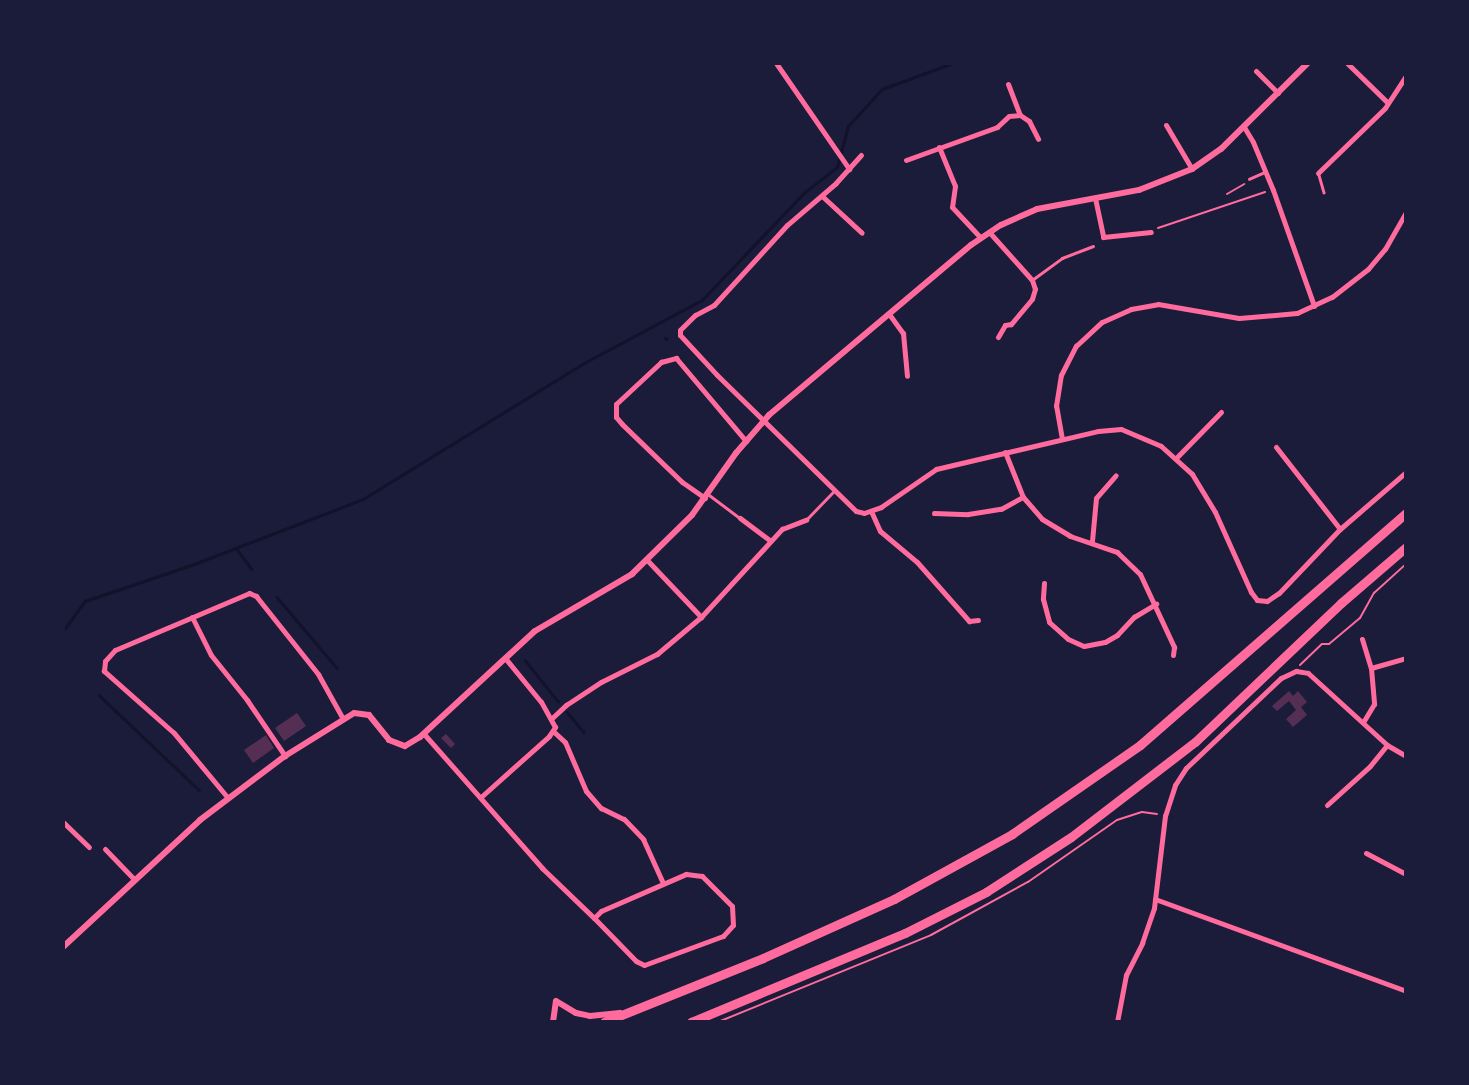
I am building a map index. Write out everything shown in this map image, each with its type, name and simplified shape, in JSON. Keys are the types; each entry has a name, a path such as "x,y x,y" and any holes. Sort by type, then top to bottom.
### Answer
{"highway":[{"path":"604,1022 854,918 990,847 1089,784 1189,705 1322,584 1406,513"},
{"path":"691,1022 828,968 986,892 1110,810 1195,742 1341,603 1406,547"}],"street":[{"path":"776,63 849,169"},
{"path":"63,946 134,879 228,798 285,756 355,713 369,715 389,740 400,747 424,734 535,631 632,574 707,496 746,441 764,422 981,238 1037,209 1147,188 1192,169 1221,149 1308,63"},
{"path":"1347,63 1387,102"},
{"path":"1256,71 1278,93"},
{"path":"1318,173 1387,102 1406,76"},
{"path":"1009,84 1020,115 1029,121 1038,139"},
{"path":"905,160 997,127 1009,116 1020,115"},
{"path":"1166,125 1192,169"},
{"path":"1244,127 1273,190 1314,306"},
{"path":"939,147 955,186 952,207 968,220 981,238"},
{"path":"861,155 822,196 787,225 714,305 689,319 680,330 680,335 764,422 856,511 871,511 899,496 931,471 1062,439 1121,429 1139,435 1177,457 1205,492 1251,592 1261,601 1279,593 1340,529 1406,472"},
{"path":"822,196 841,216 861,224 862,233"},
{"path":"1095,198 1103,237 1151,232"},
{"path":"1062,439 1057,393 1068,361 1087,334 1118,314 1158,304 1255,319 1297,313 1332,297 1368,269 1385,249 1406,212"},
{"path":"990,233 1032,280 1035,289 1032,299 1011,324 1005,325 998,337"},
{"path":"889,314 903,332 907,376"},
{"path":"707,496 682,482 622,424 614,410 616,404 661,362 667,358 676,358 746,441"},
{"path":"1177,457 1221,412"},
{"path":"1276,447 1340,529"},
{"path":"1005,452 1023,497 1056,529 1092,541 1130,562 1140,574 1174,647 1173,655"},
{"path":"1092,541 1096,498 1116,475"},
{"path":"934,513 954,515 1001,509 1023,497"},
{"path":"871,511 880,531 917,562 969,621 968,630"},
{"path":"740,518 771,541"},
{"path":"551,719 566,705 601,682 657,654 701,617 782,529 806,520"},
{"path":"647,561 701,617"},
{"path":"1044,583 1043,599 1053,626 1068,639 1084,646 1104,642 1116,635 1134,617 1156,604"},
{"path":"228,798 174,733 104,671 105,661 115,650 243,593 256,596 317,674 343,719"},
{"path":"1035,598 1043,599"},
{"path":"192,617 211,656 247,700 285,756"},
{"path":"969,621 978,620"},
{"path":"1362,639 1371,668 1374,704 1363,722"},
{"path":"505,658 551,719 553,731 565,742 586,791 601,808 624,819 643,839 663,883"},
{"path":"1371,668 1406,658"},
{"path":"1123,1022 1116,1021 1126,975 1142,943 1155,900 1165,816 1175,785 1186,768 1281,678 1302,670 1317,678 1387,745 1406,756"},
{"path":"482,796 553,731"},
{"path":"424,734 482,796 542,867 636,961 644,965 723,936 733,925 732,906 702,876 686,874 601,911 594,918"},
{"path":"1327,804 1370,766 1387,745"},
{"path":"63,822 89,847"},
{"path":"105,849 134,879"},
{"path":"1366,853 1406,874"},
{"path":"1155,900 1406,991"},
{"path":"553,1022 556,1000 576,1013 590,1016 629,1012"}],"lane":[{"path":"1249,179 1265,172"},
{"path":"1318,173 1324,192"},
{"path":"1032,280 1062,258 1093,246"},
{"path":"806,520 834,491"},
{"path":"707,496 740,518"}],"path":[{"path":"1227,194 1249,179"},
{"path":"1151,232 1273,190"},
{"path":"1293,668 1322,644 1329,644 1360,618 1374,593 1406,564"}],"building":[{"path":"1289,691 1293,696 1298,691 1307,702 1301,707 1307,715 1293,727 1286,719 1296,710 1289,701 1277,711 1272,706"},
{"path":"297,713 306,726 284,741 275,728"},
{"path":"446,734 455,744 451,748 441,738"},
{"path":"266,735 274,748 253,763 244,750"}],"waterway":[{"path":"63,631 85,601 194,564 363,499 584,363 702,300 805,192 837,167 848,126 882,89 953,63"},
{"path":"236,548 252,569"},
{"path":"277,597 337,668"},
{"path":"525,660 558,701"},
{"path":"99,695 199,790"},
{"path":"567,712 584,732"}]}
